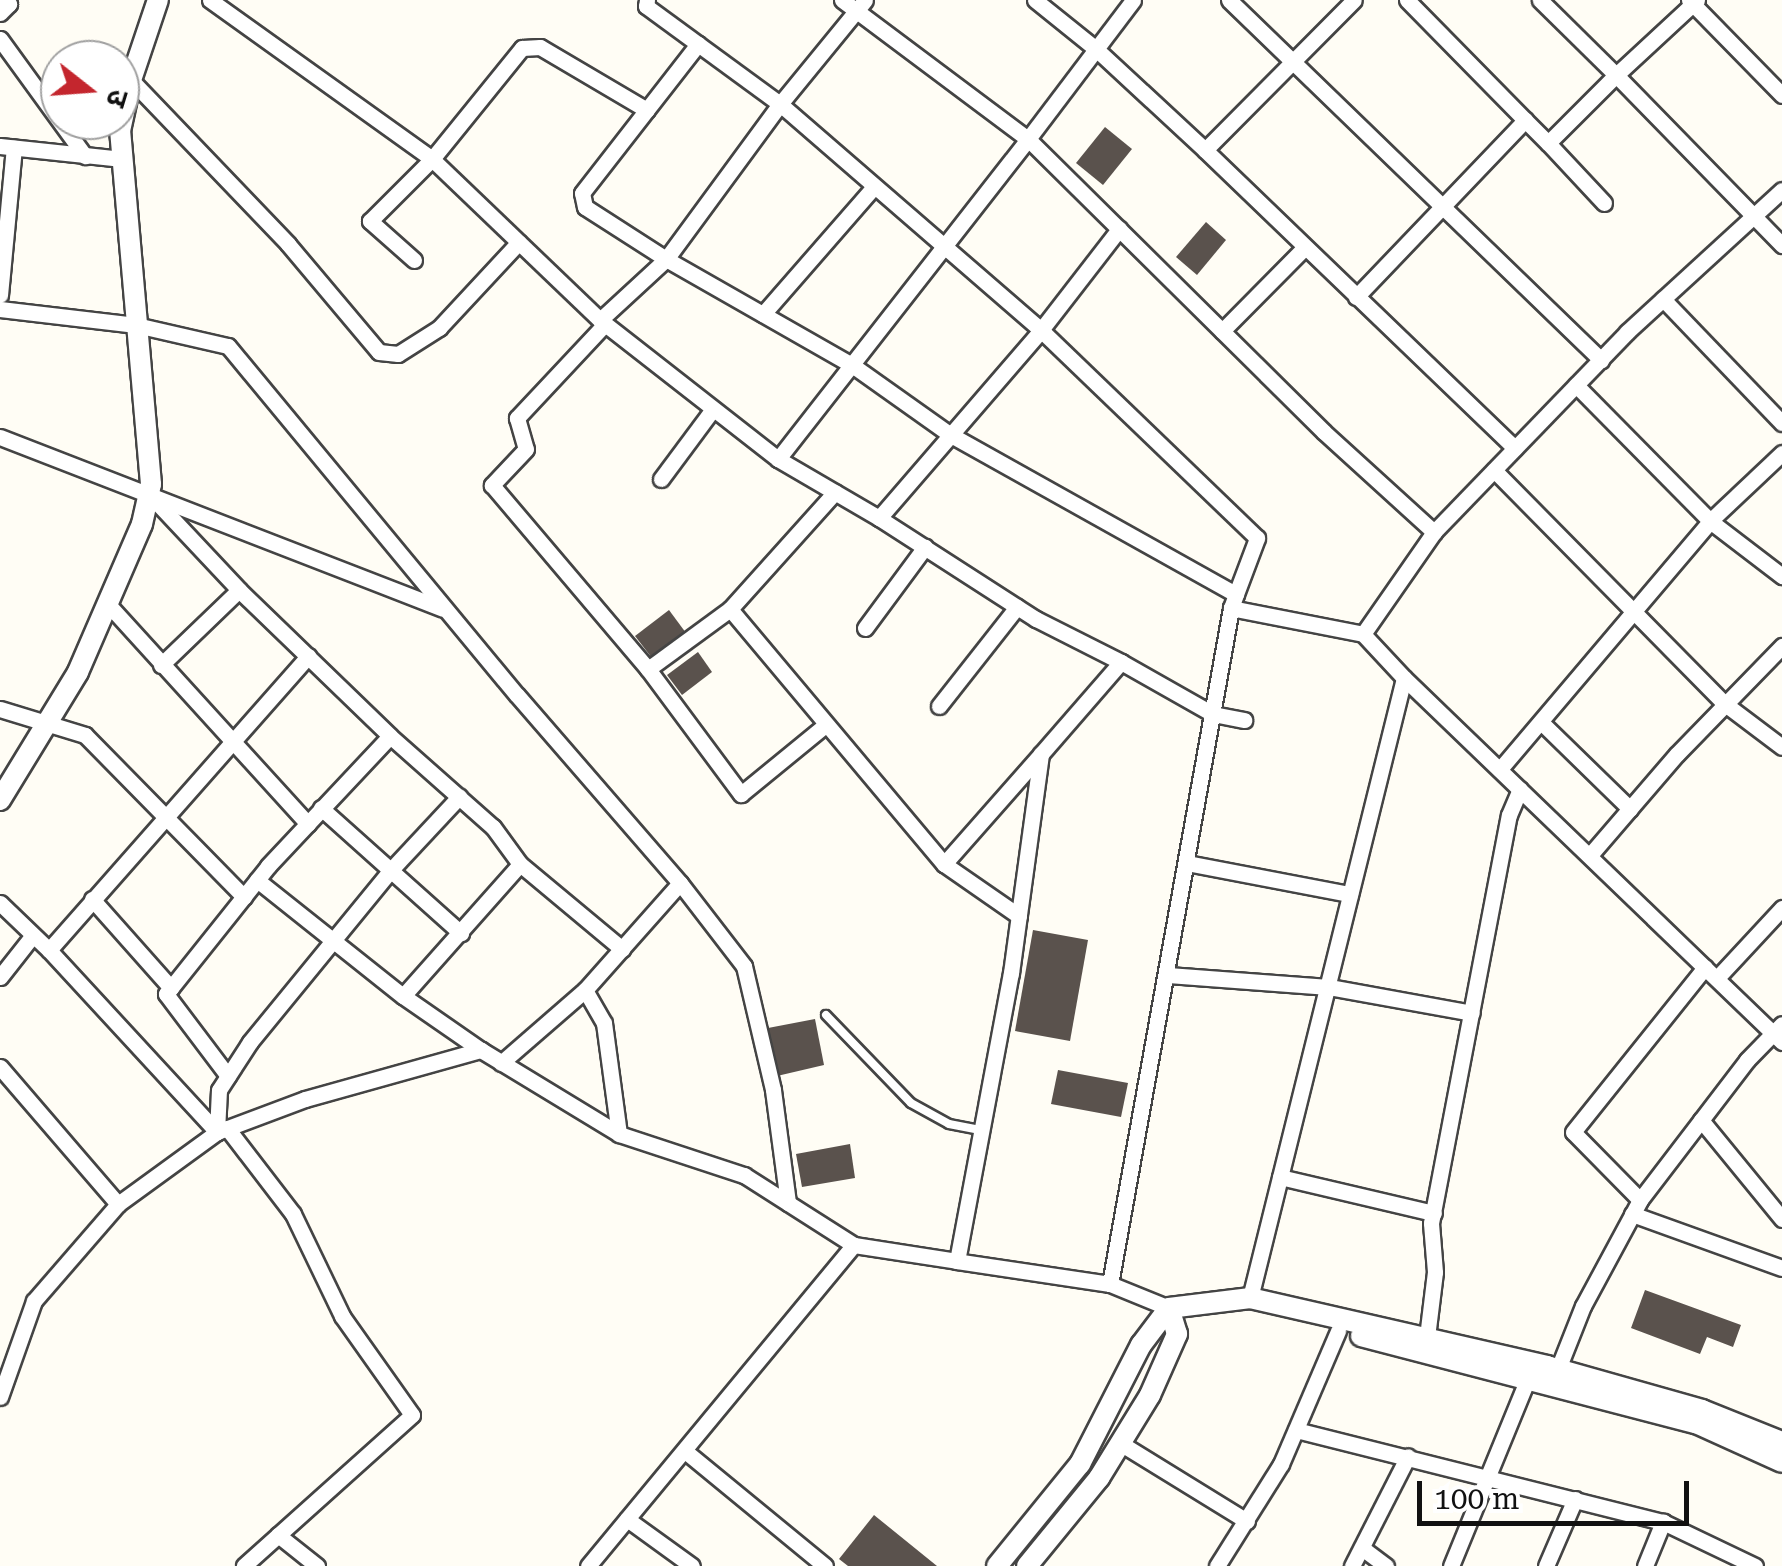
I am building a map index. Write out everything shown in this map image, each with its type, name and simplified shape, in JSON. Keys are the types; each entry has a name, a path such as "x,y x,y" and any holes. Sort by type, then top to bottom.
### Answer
{"street":[{"path":"0,12 9,4 6,0"},
{"path":"140,53 158,0"},
{"path":"210,0 432,159 602,322 778,459 879,518 1017,607 1213,714 1244,720"},
{"path":"647,0 646,6 780,104 873,188 945,245 1041,330 1258,538 1233,601 1110,1284"},
{"path":"842,0 861,6 1028,139 1222,331 1434,532"},
{"path":"1035,0 1096,49 1515,448"},
{"path":"778,459 1134,0"},
{"path":"1229,0 1601,360"},
{"path":"1204,150 1354,0"},
{"path":"1407,0 1604,203"},
{"path":"1540,0 1782,244"},
{"path":"1548,144 1693,1 1782,95"},
{"path":"824,726 741,794 648,669 492,485 526,449 517,418 602,322 666,259 780,104 861,6"},
{"path":"0,38 86,156"},
{"path":"698,44 582,192 585,208 852,365 951,435 1233,601 1363,634 1404,678 1779,1033 1701,1120 1636,1207 1584,1306 1558,1369"},
{"path":"414,260 370,220 432,159 522,48 540,47 647,110"},
{"path":"140,89 288,244 379,352 398,354 439,328 518,242"},
{"path":"1356,297 1524,120"},
{"path":"0,800 78,672 142,524 149,494 121,140"},
{"path":"0,295 7,147 122,159"},
{"path":"763,314 873,188"},
{"path":"1363,634 1434,532 1663,299 1782,190"},
{"path":"879,518 1041,330 1119,230"},
{"path":"1222,331 1305,247"},
{"path":"1663,299 1782,423"},
{"path":"0,309 136,325 228,346 680,883 744,966 773,1090 788,1203"},
{"path":"1576,385 1710,520 1782,576"},
{"path":"661,479 713,409"},
{"path":"0,437 446,609"},
{"path":"1500,770 1710,520 1782,453"},
{"path":"1494,470 1632,614 1726,704 1782,747"},
{"path":"648,669 730,609 835,492"},
{"path":"149,494 239,590 390,736 494,828 520,864 622,949"},
{"path":"865,628 924,547"},
{"path":"161,665 239,590"},
{"path":"106,602 308,824"},
{"path":"939,706 1017,607"},
{"path":"730,609 824,726 944,864 1018,916"},
{"path":"1590,855 1782,646"},
{"path":"49,950 308,656"},
{"path":"944,864 1120,662"},
{"path":"1243,1298 1280,1176 1404,678"},
{"path":"0,709 85,735 244,897"},
{"path":"1542,723 1630,809"},
{"path":"228,1076 166,994 256,880 390,736"},
{"path":"957,1261 1018,916 1041,754"},
{"path":"1427,1338 1435,1272 1434,1213 1510,816 1520,789"},
{"path":"222,1130 220,1090 250,1042 389,872 459,797"},
{"path":"321,808 460,933"},
{"path":"403,996 520,864"},
{"path":"1188,864 1350,894"},
{"path":"256,880 403,996 618,1134 744,1175 854,1245 1110,1284 1169,1308 1243,1298 1558,1369 1702,1410 1782,1442"},
{"path":"501,1062 586,990 680,883"},
{"path":"92,900 171,988"},
{"path":"0,903 222,1130 292,1214 342,1316 412,1415 244,1566"},
{"path":"1782,908 1711,972 1573,1132 1636,1207 1782,1268"},
{"path":"0,978 33,935"},
{"path":"1168,975 1328,986 1472,1013"},
{"path":"586,990 604,1023 618,1134"},
{"path":"0,1397 34,1301 118,1204 222,1130 304,1098 482,1050"},
{"path":"0,1067 118,1204"},
{"path":"1701,1120 1782,1218"},
{"path":"1280,1176 1434,1213"},
{"path":"588,1566 854,1245"},
{"path":"1243,1298 1262,1312 1696,1423 1782,1462"},
{"path":"1027,1566 1099,1478 1150,1395 1177,1334 1169,1308"},
{"path":"997,1566 1080,1464 1142,1345 1169,1308"},
{"path":"1216,1566 1247,1521 1296,1430 1338,1331"},
{"path":"1452,1566 1528,1378"},
{"path":"1296,1430 1664,1522 1750,1565"},
{"path":"1120,1442 1247,1521"},
{"path":"686,1451 825,1566"},
{"path":"1352,1566 1408,1456"},
{"path":"1546,1566 1575,1499"},
{"path":"628,1519 692,1566"},
{"path":"1646,1566 1664,1522"},
{"path":"278,1535 316,1566"},
{"path":"1362,1548 1386,1566"}],"lane":[{"path":"826,1014 911,1103 949,1124 981,1130"}],"building":[{"path":"1105,127 1132,149 1103,185 1076,163"},
{"path":"1206,222 1226,240 1197,275 1176,257"},
{"path":"669,610 686,633 652,658 635,636"},
{"path":"698,652 712,672 682,695 667,675"},
{"path":"1033,930 1088,940 1070,1041 1015,1031"},
{"path":"815,1019 824,1065 777,1076 768,1028"},
{"path":"1058,1070 1128,1083 1121,1117 1051,1104"},
{"path":"850,1144 855,1178 802,1187 796,1154"},
{"path":"1645,1290 1741,1325 1733,1347 1707,1337 1700,1354 1631,1328"},
{"path":"874,1515 937,1566 848,1566 839,1559"}]}
